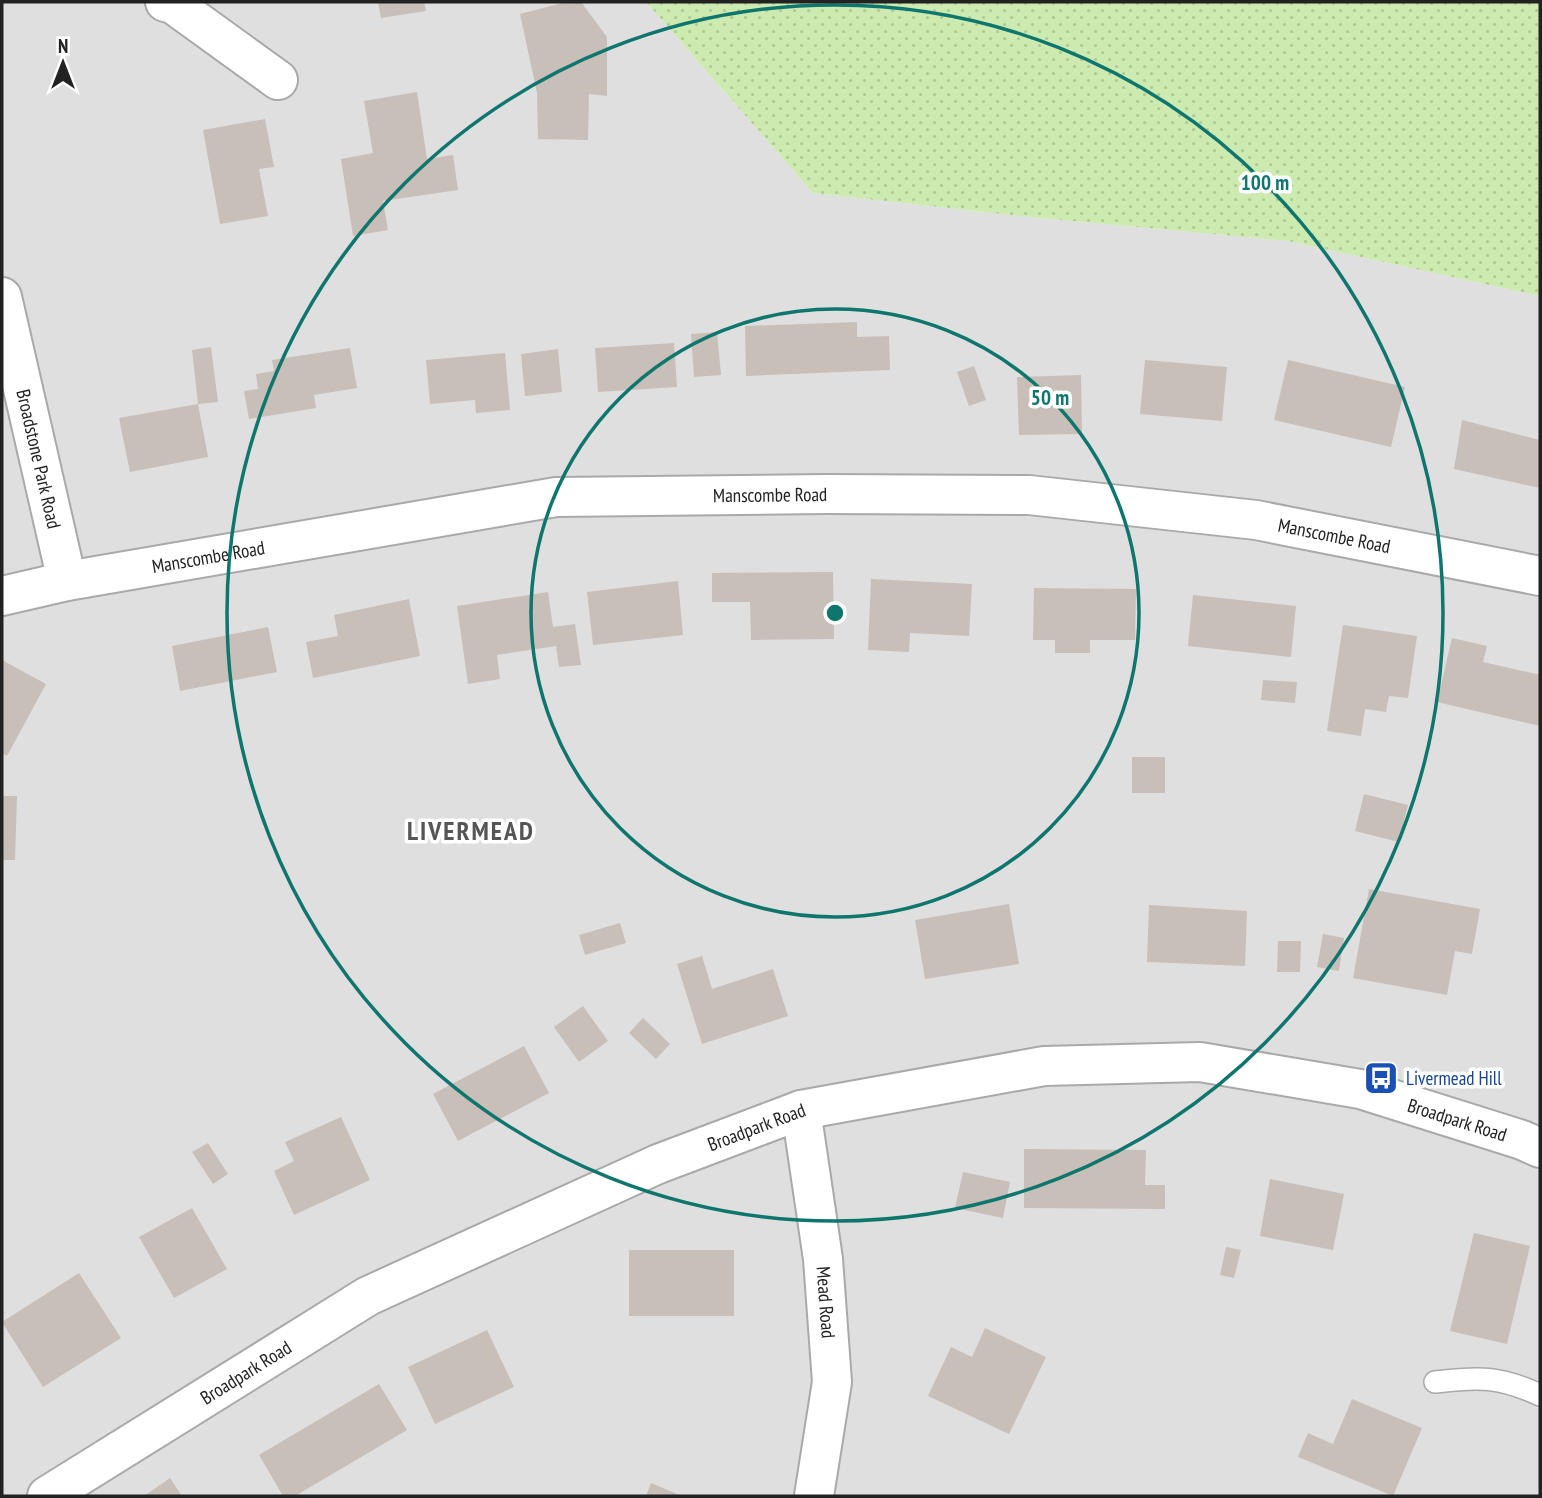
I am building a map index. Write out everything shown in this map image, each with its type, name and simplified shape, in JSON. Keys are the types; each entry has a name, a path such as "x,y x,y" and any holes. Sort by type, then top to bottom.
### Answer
{"street":[{"path":"165,2 278,80"},
{"name":"Broadstone Park Road","path":"2,297 67,582"},
{"name":"Manscombe Road","path":"2,596 67,582 556,497 1029,495 1256,520 1540,576"},
{"name":"Broadpark Road","path":"47,1496 368,1296 658,1164 801,1110 1044,1066 1200,1062 1360,1090 1540,1148"},
{"name":"Mead Road","path":"801,1110 823,1259 832,1382 814,1496"}],"lane":[{"path":"1435,1382 1478,1378 1505,1380 1540,1395"}],"shaded area":[{"path":"2,2 646,2 813,193 1029,217 1288,241 1540,296 1540,1496 2,1496"}],"green space":[{"path":"646,2 1540,2 1540,296 1288,241 1029,217 813,193"}],"building":[{"path":"378,2 424,2 426,11 381,18"},
{"path":"566,2 581,2 607,37 607,96 589,94 588,140 538,139 537,93 520,14"},
{"path":"417,92 427,159 453,155 458,190 383,201 388,230 353,236 341,159 373,153 364,101"},
{"path":"265,119 274,167 259,169 268,216 220,224 203,130"},
{"path":"857,322 857,337 889,336 890,370 746,376 745,326"},
{"path":"717,332 721,375 694,377 691,334"},
{"path":"674,343 677,387 598,392 595,348"},
{"path":"211,347 218,402 198,404 192,350"},
{"path":"350,348 357,388 314,395 316,408 249,419 244,391 258,389 256,374 274,371 272,360"},
{"path":"558,349 562,392 525,396 521,354"},
{"path":"505,353 510,410 476,413 475,400 430,404 426,360"},
{"path":"1145,360 1227,367 1222,421 1140,414"},
{"path":"1288,360 1405,387 1391,447 1274,420"},
{"path":"974,366 986,400 969,406 957,372"},
{"path":"1081,375 1082,434 1019,435 1017,377"},
{"path":"198,404 208,457 130,472 119,418"},
{"path":"1462,420 1540,440 1540,488 1454,469"},
{"path":"833,572 834,639 751,640 750,602 712,602 712,573"},
{"path":"871,579 972,584 969,636 910,633 909,652 868,650"},
{"path":"678,581 683,635 593,645 587,592"},
{"path":"1034,588 1136,589 1135,640 1090,640 1090,653 1055,653 1055,640 1033,640"},
{"path":"548,592 553,627 575,624 581,665 559,667 556,646 497,655 500,679 468,684 457,606"},
{"path":"1193,595 1296,606 1291,657 1188,646"},
{"path":"409,599 420,656 313,678 306,642 338,636 334,615"},
{"path":"1343,625 1417,636 1408,698 1389,696 1386,712 1365,709 1361,736 1327,731"},
{"path":"268,627 277,672 180,691 172,646"},
{"path":"1452,638 1487,646 1483,662 1540,675 1540,726 1437,702"},
{"path":"2,660 46,684 7,756 2,753"},
{"path":"1263,680 1297,682 1295,703 1261,700"},
{"path":"1132,757 1165,757 1165,793 1132,793"},
{"path":"1364,794 1408,805 1399,842 1355,831"},
{"path":"2,796 17,796 15,860 2,860"},
{"path":"1369,889 1480,909 1472,954 1455,951 1447,995 1353,978"},
{"path":"1009,904 1019,964 925,979 915,920"},
{"path":"1149,905 1247,911 1245,966 1147,962"},
{"path":"620,923 626,943 585,955 579,935"},
{"path":"1323,934 1344,938 1339,971 1317,967"},
{"path":"1278,941 1301,941 1300,972 1277,972"},
{"path":"702,956 712,989 773,969 788,1016 702,1044 677,964"},
{"path":"583,1006 608,1041 579,1062 554,1027"},
{"path":"643,1018 670,1044 656,1059 629,1033"},
{"path":"524,1046 549,1093 458,1141 433,1094"},
{"path":"341,1117 370,1180 294,1215 274,1171 294,1161 285,1142"},
{"path":"208,1143 228,1174 213,1184 192,1152"},
{"path":"1024,1149 1146,1150 1145,1185 1165,1185 1165,1209 1024,1208"},
{"path":"963,1172 1010,1182 1003,1218 955,1208"},
{"path":"1270,1179 1344,1194 1333,1250 1260,1236"},
{"path":"192,1208 227,1269 174,1298 139,1237"},
{"path":"1474,1233 1530,1246 1507,1344 1450,1331"},
{"path":"1226,1247 1241,1250 1234,1278 1220,1275"},
{"path":"629,1250 734,1250 734,1316 629,1316"},
{"path":"79,1273 121,1338 43,1387 2,1322"},
{"path":"985,1328 1046,1357 1009,1434 928,1396 951,1347 972,1357"},
{"path":"487,1330 514,1387 435,1424 408,1367"},
{"path":"379,1384 407,1430 295,1496 283,1496 259,1455"},
{"path":"1352,1399 1422,1428 1393,1496 1298,1457 1308,1433 1333,1444"},
{"path":"170,1478 182,1496 144,1496"},
{"path":"651,1483 682,1496 646,1496"}],"place":[{"name":"Livermead Hill","path":"1381,1078"}],"district":[{"name":"LIVERMEAD","path":"471,830"}]}
